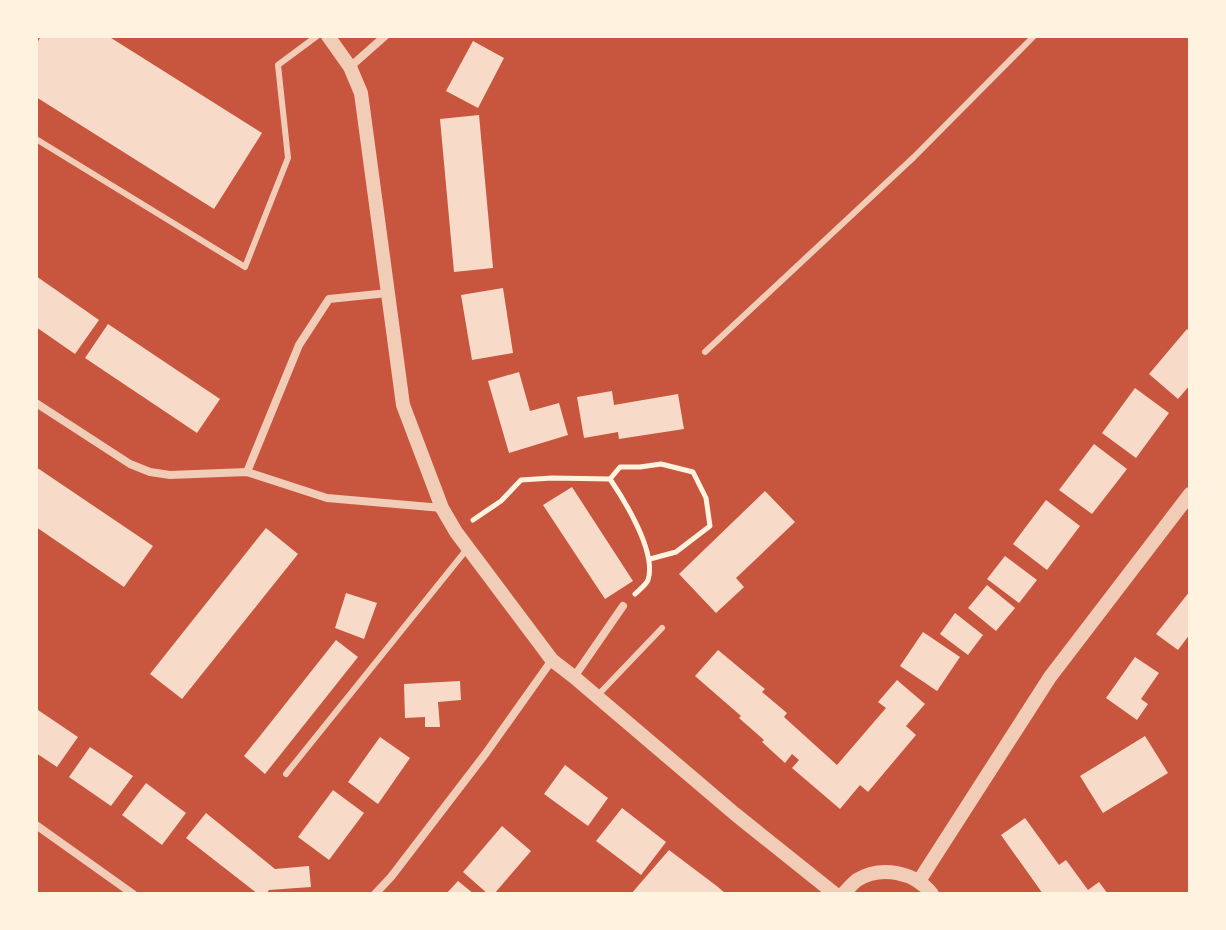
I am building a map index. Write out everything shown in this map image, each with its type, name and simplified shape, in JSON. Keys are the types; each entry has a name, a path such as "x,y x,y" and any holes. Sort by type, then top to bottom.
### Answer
{"street":[{"path":"328,36 350,67 361,93 403,405 442,508 456,532 552,660 835,894"},
{"path":"350,67 385,36"},
{"path":"247,472 299,345 329,299 388,293"},
{"path":"36,403 130,464 150,472 170,475 247,472 327,498 442,508"},
{"path":"919,881 1050,677 1190,494"},
{"path":"574,677 623,606"},
{"path":"375,894 486,753 552,660"},
{"path":"36,825 133,894"},
{"path":"843,894 857,881 877,873 897,872 919,881 932,894"}],"lane":[{"path":"36,139 245,267 288,158 278,65 317,36"},
{"path":"705,352 914,157 1034,36"},
{"path":"286,774 469,547"},
{"path":"597,696 662,628"}],"path":[{"path":"610,479 620,467 661,464 693,472 706,498 710,526 676,552 650,559"},
{"path":"456,532 501,501 521,480 610,479"},
{"path":"610,479 628,504 650,559 648,582 623,606"}],"building":[{"path":"41,36 108,36 262,133 214,209 36,97 36,45"},
{"path":"473,41 504,58 478,108 446,91"},
{"path":"479,115 493,268 454,272 440,119"},
{"path":"36,276 99,320 75,354 36,327"},
{"path":"503,288 513,353 472,360 461,295"},
{"path":"108,324 220,399 197,433 85,358"},
{"path":"1187,329 1190,332 1190,385 1178,399 1149,374"},
{"path":"519,372 530,411 559,403 568,435 509,453 488,381"},
{"path":"1135,388 1169,413 1136,458 1102,433"},
{"path":"612,391 614,405 678,394 684,429 619,439 618,432 584,438 577,397"},
{"path":"1094,444 1127,469 1092,514 1059,490"},
{"path":"36,467 153,546 124,587 36,527"},
{"path":"572,487 633,581 605,599 543,505"},
{"path":"765,491 795,522 736,578 744,587 716,613 679,574"},
{"path":"1046,500 1080,526 1047,570 1013,544"},
{"path":"266,528 298,554 182,699 150,674"},
{"path":"1005,556 1037,580 1019,603 987,579"},
{"path":"987,585 1015,608 996,631 968,608"},
{"path":"1190,591 1190,634 1178,650 1156,634"},
{"path":"346,593 377,603 364,639 335,628"},
{"path":"955,613 983,635 968,655 940,634"},
{"path":"923,632 960,657 937,691 900,666"},
{"path":"336,640 358,657 265,774 244,756"},
{"path":"718,650 765,689 762,692 787,713 784,717 837,765 886,708 878,702 897,680 925,704 906,726 916,735 868,792 860,785 840,809 792,768 799,760 792,754 785,763 739,718 741,716 695,676"},
{"path":"1135,657 1159,673 1141,699 1148,704 1137,720 1106,698"},
{"path":"460,681 461,700 438,702 440,727 425,727 425,717 405,718 404,684"},
{"path":"38,710 78,737 57,767 36,753"},
{"path":"1145,736 1168,773 1103,813 1080,776"},
{"path":"380,737 410,758 378,804 348,782"},
{"path":"90,747 133,776 111,806 69,777"},
{"path":"565,765 608,798 588,826 544,794"},
{"path":"146,783 186,813 162,845 122,815"},
{"path":"333,790 364,813 329,860 298,837"},
{"path":"622,808 666,842 641,875 596,841"},
{"path":"206,813 275,869 309,866 311,887 269,890 266,894 258,894 186,838"},
{"path":"1025,818 1059,865 1066,860 1088,890 1099,882 1108,894 1043,894 1001,835"},
{"path":"502,826 531,851 494,894 488,894 463,872"},
{"path":"669,850 718,887 726,894 631,894"},
{"path":"458,881 474,894 446,894"}]}
